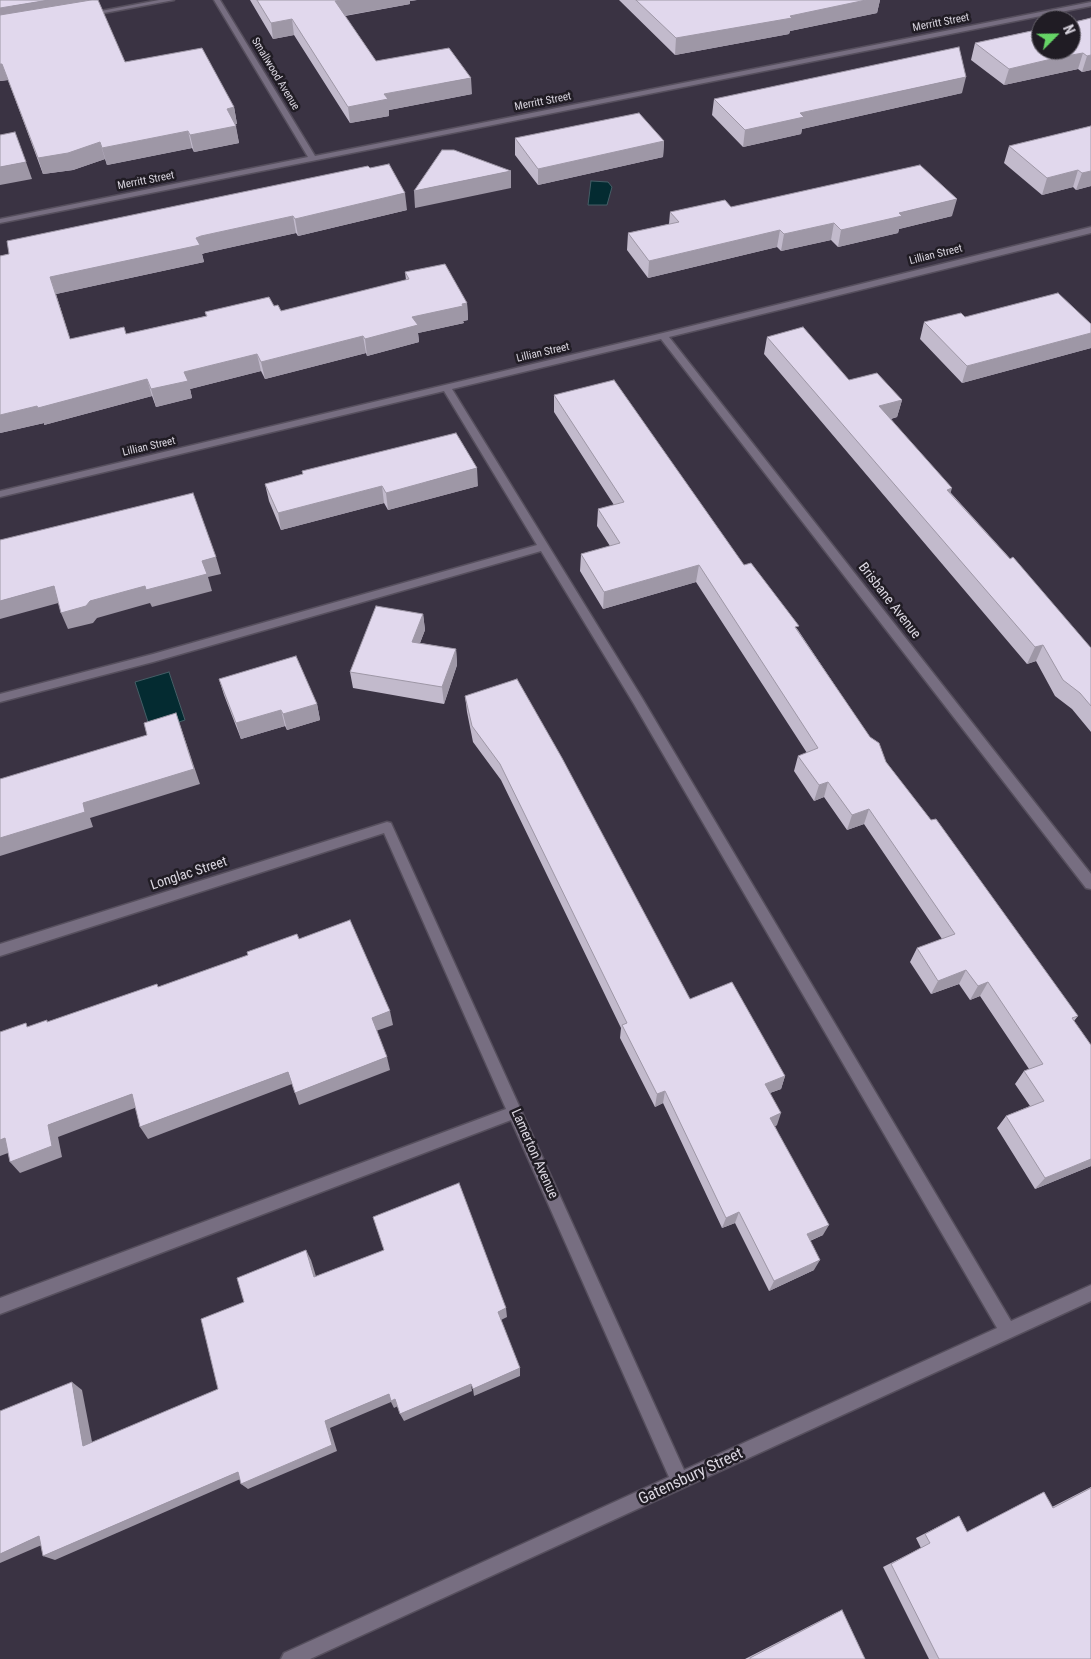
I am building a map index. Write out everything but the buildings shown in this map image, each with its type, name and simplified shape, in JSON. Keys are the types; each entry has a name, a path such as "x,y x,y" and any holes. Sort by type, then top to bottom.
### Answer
{"street":[{"path":"76,16 171,0"},
{"name":"Smallwood Avenue","path":"218,0 313,159"},
{"name":"Merritt Street","path":"0,221 1091,4"},
{"name":"Lillian Street","path":"0,494 663,336 1091,230"},
{"name":"Brisbane Avenue","path":"663,336 1091,884"},
{"path":"446,387 638,701 1008,1332"},
{"path":"0,698 152,658 544,547"},
{"name":"Longlac Street","path":"0,950 387,827"},
{"name":"Lamerton Avenue","path":"387,827 680,1482"},
{"path":"0,1306 515,1112"},
{"name":"Gatensbury Street","path":"290,1659 1091,1293"}],"shaded area":[{"path":"591,181 608,182 612,187 607,205 588,205"},
{"path":"169,672 185,720 151,731 135,682"}]}
